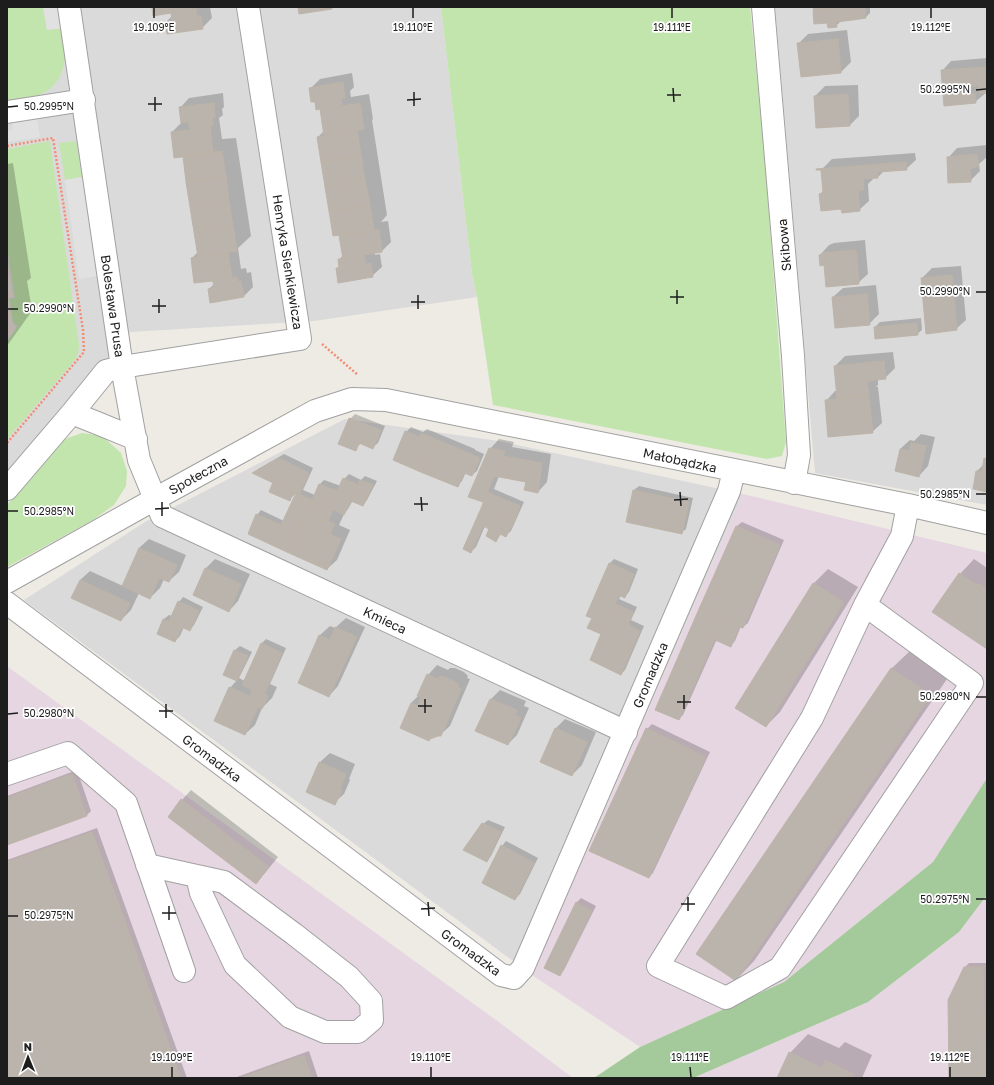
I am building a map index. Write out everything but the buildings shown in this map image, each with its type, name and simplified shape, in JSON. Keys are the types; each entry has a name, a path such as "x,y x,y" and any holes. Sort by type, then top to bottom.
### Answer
{"street":[{"name":"Bolesława Prusa","path":"7,489 106,371 122,367 84,100 69,7"},
{"name":"Henryka Sienkiewicza","path":"122,367 300,339 248,7"},
{"name":"Skibowa","path":"763,7 793,356 799,454 794,483"},
{"path":"7,112 84,100"},
{"name":"Kmieca","path":"122,367 139,460 162,516 626,732"},
{"name":"Społeczna","path":"7,582 155,498 315,411 352,399 374,400"},
{"name":"Małobądzka","path":"374,400 386,400 908,505 987,523"},
{"path":"72,413 136,439"},
{"name":"Gromadzka","path":"7,603 501,975 514,978 523,968 626,732 729,491 734,471"},
{"path":"865,605 972,683 780,968 726,998 658,966 812,718 865,605 902,536 908,505"},
{"path":"7,774 68,753 126,803 184,971"},
{"path":"147,865 197,876 224,882 349,977 371,1002 372,1020 358,1032 325,1032 290,1017 234,965 201,893 197,876"}],"path":[{"path":"7,146 53,138 83,330 84,352 7,443"},
{"path":"300,339 320,343 369,384 374,400"}],"shaded area":[{"path":"7,7 441,7 472,274 477,297 314,321 130,332 7,480"},
{"path":"43,7 61,7 64,28 47,30"},
{"path":"775,7 987,7 987,505 815,473"},
{"path":"37,119 40,137 7,142 7,131 13,130 12,123"},
{"path":"82,177 98,276 79,279 65,180"},
{"path":"345,419 499,441 743,494 532,975 24,600 145,522"},
{"path":"743,494 987,553 987,778 933,862 784,982 640,1047 532,975"},
{"path":"8,667 496,1020 573,1078 7,1078"},
{"path":"987,895 987,1078 693,1078 868,1002 959,932"}],"green space":[{"path":"7,7 43,7 47,30 64,28 69,51 58,80 53,87 40,95 7,101"},
{"path":"441,7 750,7 765,161 786,442 782,456 767,459 493,405 477,297 472,274"},
{"path":"50,141 79,345 78,354 74,361 7,439 7,342 18,326 13,322 10,299 15,298 7,246 7,149"},
{"path":"76,141 82,177 65,180 59,143"},
{"path":"82,433 102,436 121,453 127,471 126,486 114,505 93,520 7,567 7,505 62,440"},
{"path":"987,778 987,895 959,932 868,1002 693,1078 594,1078 640,1047 784,982 933,862"}]}
